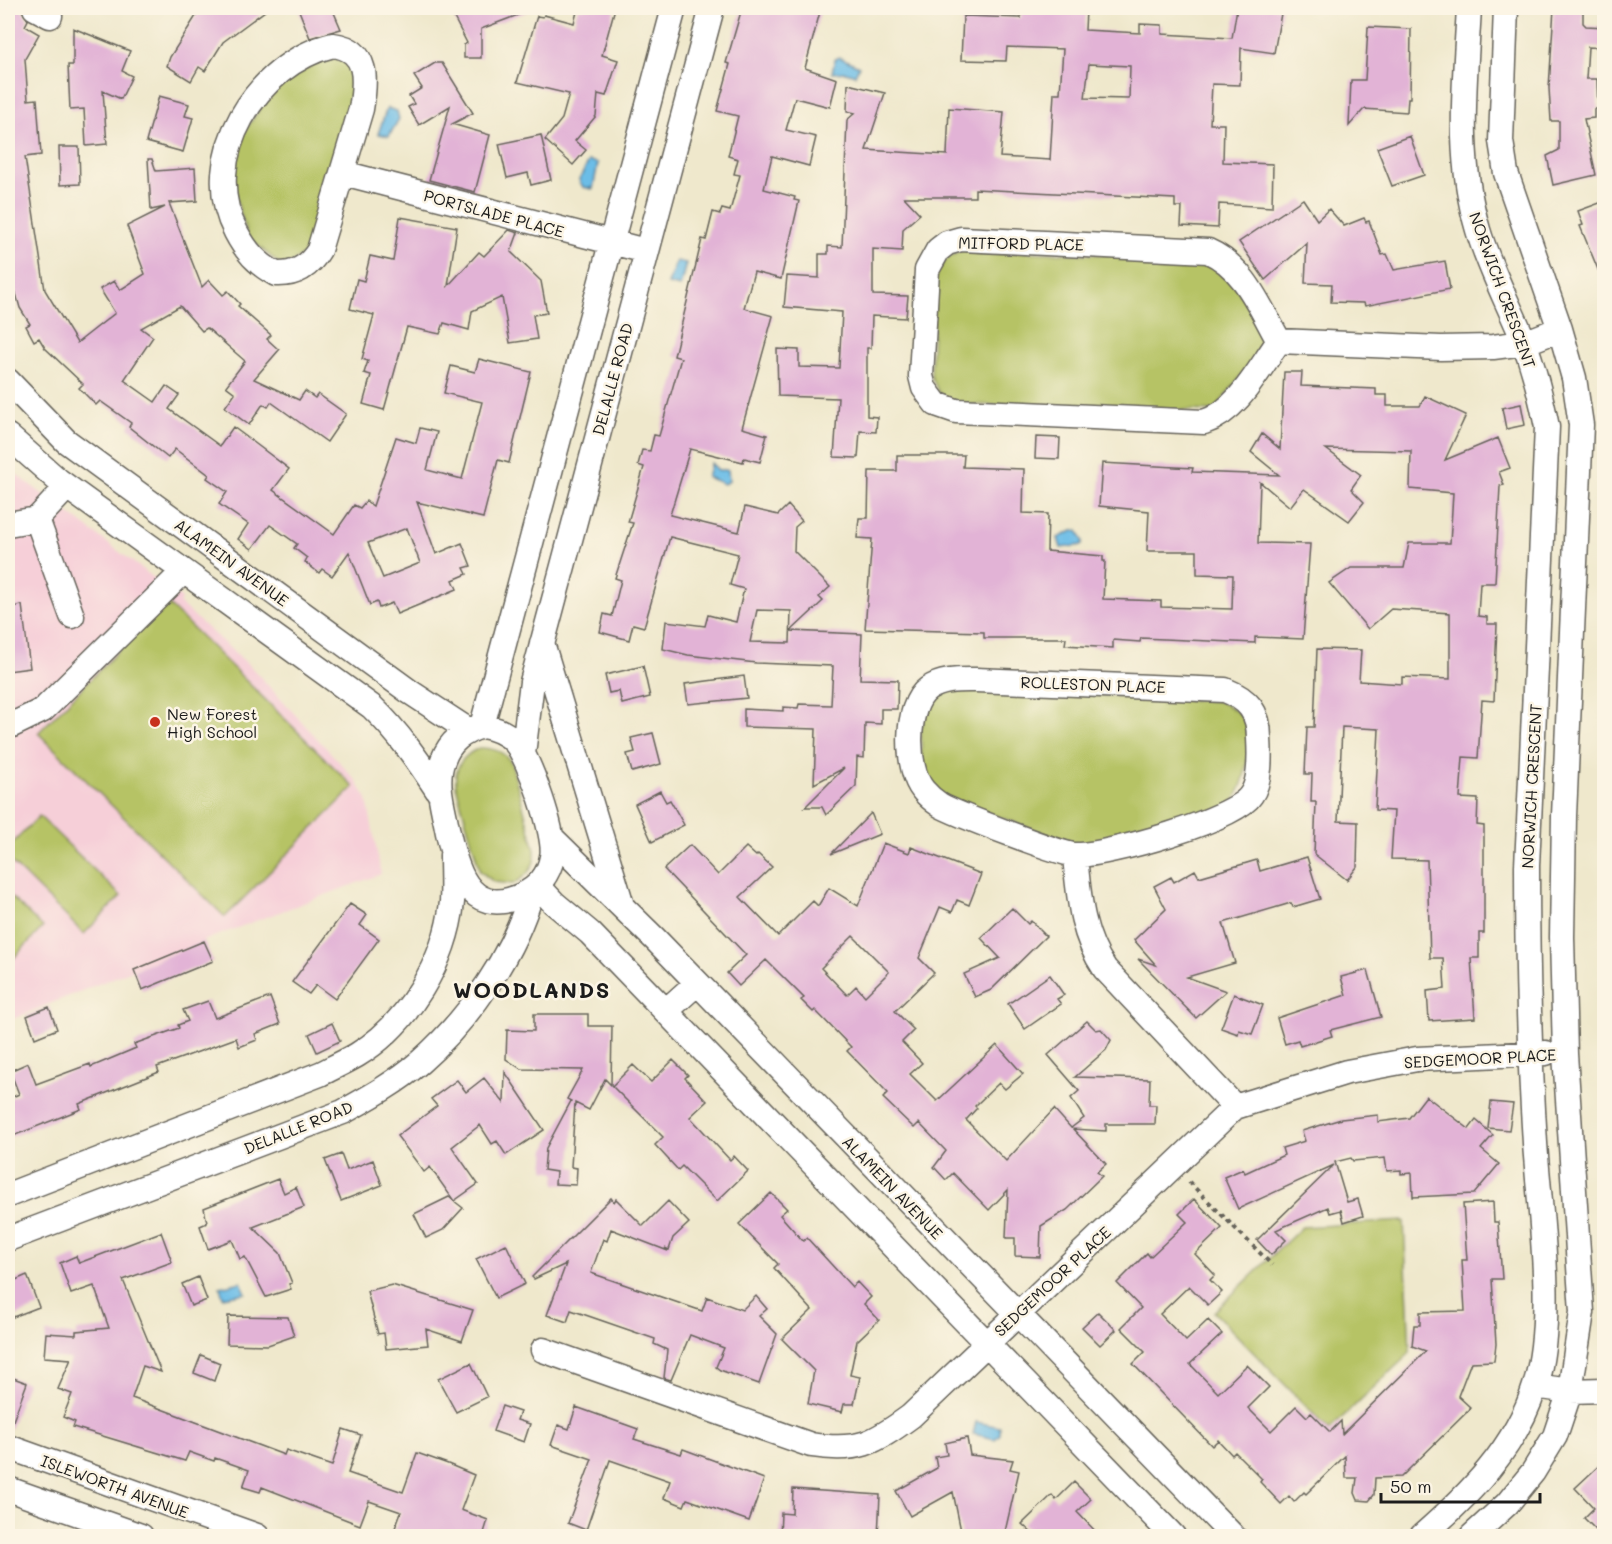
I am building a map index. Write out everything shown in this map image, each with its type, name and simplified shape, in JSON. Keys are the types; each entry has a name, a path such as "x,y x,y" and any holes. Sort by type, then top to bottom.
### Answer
{"street":[{"path":"475,728 611,243 674,8"},
{"name":"DELALLE ROAD","path":"523,753 532,682 712,8"},
{"name":"NORWICH CRESCENT","path":"1422,1536 1482,1478 1504,1450 1535,1386 1544,1338 1544,1295 1529,1053 1527,901 1547,427 1540,392 1524,343 1478,231 1469,194 1464,113 1470,8"},
{"name":"NORWICH CRESCENT","path":"1473,1536 1507,1504 1533,1472 1555,1436 1570,1391 1582,1312 1564,1054 1562,937 1564,816 1581,425 1574,378 1560,329 1506,173 1501,141 1506,8"},
{"path":"333,45 345,47 354,52 363,72 365,87 343,173 314,259 297,272 287,275 276,274 254,260 233,227 225,194 226,154 234,130 246,108 267,84 312,54 333,45"},
{"name":"PORTSLADE PLACE","path":"343,173 646,251"},
{"name":"MITFORD PLACE","path":"961,240 1208,251 1224,257 1244,280 1279,341 1235,401 1217,418 1204,422 956,411 936,404 929,397 921,376 927,270 938,250 948,243 961,240"},
{"path":"1279,341 1441,348 1493,347 1524,343 1560,329"},
{"name":"ALAMEIN AVENUE","path":"8,381 66,441 410,692 475,728"},
{"path":"8,436 67,487 372,707 394,728 415,754 440,794"},
{"path":"8,524 37,519 67,487"},
{"path":"37,519 72,616"},
{"path":"8,727 43,711 183,572"},
{"path":"1541,581 1575,581"},
{"path":"542,643 622,906"},
{"name":"ROLLESTON PLACE","path":"976,680 1197,688 1225,690 1239,696 1252,707 1259,727 1257,775 1252,795 1244,804 1215,818 1186,828 1120,848 1076,856 951,811 923,790 914,778 911,750 914,711 926,690 950,681 976,680"},
{"path":"475,728 494,728 506,734 523,753 552,838 553,855 549,869 535,888 506,901 482,898 471,891 462,880 452,855 440,794 442,761 456,739 475,728"},
{"path":"1530,816 1564,816"},
{"name":"ALAMEIN AVENUE","path":"552,838 622,906 1233,1536"},
{"path":"8,1195 320,1074 357,1055 382,1036 422,989 442,942 452,903 452,855"},
{"path":"1076,856 1084,927 1096,955 1105,969 1235,1107"},
{"path":"535,888 590,933 1173,1536"},
{"name":"DELALLE ROAD","path":"8,1239 343,1112 382,1090 420,1061 476,1000 522,925 535,888"},
{"path":"666,1011 697,983"},
{"name":"SEDGEMOOR PLACE","path":"543,1350 811,1445 838,1449 864,1445 886,1435 911,1416 1235,1107 1347,1072 1405,1061 1529,1053 1564,1054"},
{"path":"1535,1386 1570,1391 1605,1390"},
{"name":"ISLEWORTH AVENUE","path":"8,1448 257,1536"},
{"path":"8,1489 141,1536"}],"path":[{"path":"1174,1166 1272,1265"}],"shaded area":[{"name":"New Forest High School","path":"8,468 182,599 179,603 250,666 355,779 367,799 381,874 213,937 8,1021"}],"green space":[{"path":"331,57 347,62 358,76 311,249 284,268 248,237 234,192 234,166 244,132 272,91 320,60"},
{"path":"962,250 1204,258 1222,265 1265,333 1265,344 1214,411 958,404 939,393 931,376 935,273 949,257"},
{"path":"166,602 354,787 225,917 38,733"},
{"path":"960,689 1217,701 1236,711 1245,725 1248,749 1244,776 1235,799 1229,806 1081,847 943,796 922,771 921,730 927,709 944,693"},
{"path":"479,748 497,751 511,762 535,850 530,870 513,884 494,882 480,871 456,786 456,773 460,763"},
{"path":"39,816 121,896 84,934 8,859 8,848"},
{"path":"8,894 43,927 8,964"},
{"path":"1404,1221 1410,1353 1329,1430 1214,1312 1302,1227"}],"water":[{"path":"839,57 859,66 855,75 846,72 832,73 835,59"},
{"path":"387,108 397,111 399,119 389,136 378,134"},
{"path":"589,161 598,163 593,189 583,187 579,180"},
{"path":"676,261 686,263 680,287 668,284"},
{"path":"711,463 718,470 728,470 729,481 724,484 707,477"},
{"path":"1072,531 1078,531 1083,541 1082,545 1061,548 1058,538"},
{"path":"241,1282 246,1293 223,1297 220,1287"},
{"path":"976,1422 1000,1427 1000,1434 995,1439 973,1434"}],"building":[{"path":"8,8 21,8 28,20 25,26 39,34 25,59 28,100 37,99 41,155 25,157 45,290 77,343 115,313 100,289 114,281 120,290 145,274 127,226 165,207 151,210 148,159 152,159 156,171 195,168 197,201 169,203 202,287 209,280 223,295 228,291 240,304 238,306 271,335 267,339 279,350 254,379 299,400 305,391 315,398 318,394 346,414 327,442 271,402 268,407 263,404 249,425 225,407 235,393 226,386 245,361 207,328 202,331 180,306 141,328 153,337 124,380 155,402 166,386 179,395 169,409 220,446 233,427 289,469 273,490 334,534 354,505 360,508 366,501 373,506 396,437 416,443 420,428 437,432 427,470 462,479 482,402 444,393 451,366 475,372 479,359 531,372 509,463 498,460 483,518 417,502 436,554 462,543 471,566 464,568 467,574 453,580 457,589 397,614 392,603 379,608 377,602 370,605 349,552 332,576 322,569 319,573 305,562 307,558 294,548 297,544 270,525 252,549 238,539 248,524 219,504 227,492 207,478 209,475 175,449 168,458 129,427 131,423 100,401 96,405 79,388 83,384 45,348 39,338 34,341 26,326 30,324 20,308 8,265","holes":["407,528 420,563 383,578 368,543"]},
{"path":"201,8 269,8 223,42 205,71 199,67 191,81 167,66 170,57"},
{"path":"298,8 332,8 341,29 310,38"},
{"path":"449,8 534,9 481,29 481,58 464,58 464,45 467,43"},
{"path":"578,8 615,8 602,55 618,60 606,96 598,94 596,116 575,141 586,150 573,165 545,140 562,119 569,94 517,82 537,16 543,17 544,15 574,23"},
{"path":"742,8 821,8 805,68 837,79 830,107 795,98 786,130 816,137 809,166 772,156 764,189 795,197 794,200 799,201 781,279 754,272 744,308 773,316 742,428 767,435 760,462 744,458 743,462 690,449 670,515 739,532 745,507 778,515 788,505 802,521 795,527 794,551 830,587 819,597 823,601 791,631 862,634 860,679 898,680 897,709 881,709 881,724 865,723 864,758 857,757 856,786 826,815 822,807 805,807 844,768 814,784 816,729 744,727 744,709 783,711 783,707 798,708 799,704 831,705 833,666 756,663 688,655 663,649 666,621 705,626 708,615 736,622 744,589 730,585 738,554 670,537 644,627 633,624 629,640 600,632 604,614 612,616 621,580 615,578 633,523 628,522 644,467 638,465 642,450 650,451 654,435 659,436 681,358 674,356 702,239 706,240 713,212 720,214 722,209 730,211 740,175 734,174 738,159 728,156 738,116 717,111 730,64 726,63","holes":["757,610 791,611 790,643 750,642"]},
{"path":"1237,8 1282,8 1274,53 1241,48 1240,85 1212,84 1210,124 1224,124 1223,162 1273,164 1272,207 1219,204 1218,228 1181,226 1182,207 1175,207 1175,199 975,189 975,197 904,197 920,214 903,229 902,251 873,249 873,295 908,296 906,318 872,316 871,348 867,348 867,416 877,417 876,432 860,431 858,458 834,457 838,398 778,396 777,349 799,350 799,367 839,368 842,312 784,307 787,276 819,278 819,254 828,254 828,246 842,247 847,120 855,113 847,111 848,84 885,93 866,150 947,155 949,108 1004,112 1000,157 1050,160 1054,93 1060,93 1063,49 1007,47 1006,61 961,60 963,16 1021,18 1021,11 1086,10 1085,30 1140,33 1140,24 1162,25 1162,34 1232,38","holes":["1089,64 1130,66 1129,99 1085,98"]},
{"path":"1554,8 1583,8 1583,23 1586,26 1605,27 1605,48 1588,47 1586,79 1597,79 1598,109 1594,109 1594,118 1584,119 1596,175 1553,185 1547,156 1559,150 1559,121 1551,121 1549,88"},
{"path":"1368,27 1411,29 1410,98 1408,98 1407,112 1364,109 1349,126 1351,80 1365,80"},
{"path":"73,28 130,51 122,71 132,76 121,99 103,91 107,144 86,146 84,109 70,110 68,65 73,65"},
{"path":"435,63 442,63 473,113 452,124 490,135 475,192 429,180 450,106 419,125 408,107 414,104 409,96 422,88 414,76"},
{"path":"159,96 189,104 185,116 193,118 183,152 146,142"},
{"path":"541,135 551,180 531,185 528,173 507,178 499,144"},
{"path":"1410,136 1424,175 1392,186 1377,148"},
{"path":"59,147 79,147 80,184 60,185"},
{"path":"1303,199 1317,220 1329,209 1344,226 1364,218 1366,222 1369,221 1382,255 1387,254 1394,270 1445,261 1450,289 1365,306 1364,303 1331,302 1332,284 1305,283 1307,243 1265,280 1239,242"},
{"path":"1605,201 1604,284 1580,226 1583,225 1578,211"},
{"path":"400,217 457,227 448,286 479,252 484,256 509,230 518,233 511,252 541,281 547,313 533,315 537,339 510,343 502,297 472,311 469,330 444,323 440,334 407,327 384,410 363,404 371,375 364,373 368,361 362,359 374,315 350,309 357,279 364,281 370,256 393,261"},
{"path":"1284,372 1302,372 1301,386 1376,389 1376,395 1387,395 1387,406 1420,406 1425,396 1466,415 1445,460 1498,438 1510,468 1499,472 1504,485 1500,486 1495,583 1480,583 1478,616 1487,617 1487,624 1497,624 1494,701 1482,700 1478,758 1463,757 1460,798 1478,799 1477,825 1484,826 1484,933 1479,933 1479,958 1471,958 1475,1018 1429,1021 1427,991 1445,989 1443,958 1430,958 1427,860 1391,859 1394,811 1375,810 1379,729 1342,727 1338,821 1358,822 1357,867 1347,880 1314,854 1316,802 1311,802 1312,774 1305,774 1307,727 1314,727 1317,649 1361,650 1359,681 1402,684 1402,677 1450,679 1450,613 1391,609 1368,629 1329,583 1351,568 1404,568 1409,543 1450,543 1453,493 1410,489 1411,451 1326,449 1361,475 1351,489 1364,502 1349,521 1304,489 1290,507 1260,482 1258,543 1310,544 1303,639 1255,637 1255,643 1141,638 1140,642 1113,640 1113,648 1065,645 1066,638 984,638 984,632 865,629 872,539 857,538 859,518 868,518 869,471 897,471 897,455 964,455 963,467 1024,469 1023,513 1048,514 1047,551 1103,556 1103,561 1105,561 1103,599 1161,601 1161,607 1232,609 1233,575 1197,574 1197,551 1147,551 1149,511 1099,506 1102,463 1193,468 1192,472 1279,475 1251,452 1262,434 1280,449"},
{"path":"1521,404 1525,425 1506,429 1502,408"},
{"path":"1036,437 1060,438 1059,459 1035,458"},
{"path":"22,605 30,668 8,671 8,608"},
{"path":"643,666 650,697 622,704 619,691 609,693 605,675"},
{"path":"744,676 747,698 688,704 685,684"},
{"path":"653,733 661,764 632,772 627,754 635,752 631,738"},
{"path":"660,791 666,802 670,800 684,825 652,842 635,804"},
{"path":"871,813 880,834 831,854"},
{"path":"883,843 909,853 911,847 981,874 969,905 957,900 952,912 940,907 919,958 934,973 895,1011 914,1030 902,1042 922,1063 910,1074 937,1101 997,1045 1023,1074 1005,1089 999,1083 975,1106 977,1108 966,1120 1006,1161 1054,1109 1071,1128 1084,1118 1071,1098 1079,1091 1048,1055 1087,1021 1096,1030 1101,1029 1111,1040 1106,1050 1075,1077 1150,1079 1149,1105 1156,1105 1155,1124 1106,1124 1106,1131 1073,1129 1106,1164 1097,1172 1102,1176 1067,1210 1041,1226 1040,1257 1015,1256 1015,1238 1006,1238 1008,1190 989,1210 953,1173 946,1180 934,1167 946,1151 919,1123 914,1128 883,1098 888,1093 847,1051 851,1047 815,1010 813,1012 801,1000 804,998 766,960 739,986 727,973 746,955 664,869 690,845 718,875 746,847 756,856 758,854 772,867 740,897 778,936 813,901 818,906 829,888 858,906","holes":["853,936 889,972 865,996 856,986 847,995 821,968"]},
{"path":"1307,857 1320,899 1293,907 1291,903 1223,923 1235,963 1187,977 1226,991 1196,1018 1138,959 1156,965 1134,940 1166,909 1154,886 1171,877 1174,882 1195,870 1199,877 1257,860 1260,871"},
{"path":"350,904 367,915 360,925 379,939 335,999 316,985 309,994 292,982"},
{"path":"1012,908 1028,924 1031,921 1046,936 991,990 975,997 964,974 1000,958 981,938"},
{"path":"204,941 213,961 142,990 134,970"},
{"path":"1368,970 1381,1017 1330,1030 1332,1036 1300,1046 1298,1040 1285,1044 1277,1018 1346,995 1341,977"},
{"path":"1050,975 1064,995 1057,999 1061,1004 1025,1029 1008,1004"},
{"path":"1234,994 1263,1005 1252,1034 1239,1030 1238,1034 1221,1028"},
{"path":"270,997 280,1024 255,1034 257,1040 239,1047 236,1038 157,1067 159,1072 79,1104 81,1109 8,1138 8,1099 19,1094 10,1071 28,1063 36,1084 90,1064 91,1067 136,1048 134,1044 179,1028 178,1025 188,1021 183,1010 208,1001 215,1018"},
{"path":"49,1007 57,1029 35,1038 27,1016"},
{"path":"534,1014 588,1014 588,1026 612,1026 611,1085 605,1079 589,1110 575,1103 571,1167 577,1168 576,1185 555,1184 556,1172 544,1170 546,1148 571,1101 567,1099 583,1070 521,1069 506,1059 507,1030 534,1031"},
{"path":"332,1023 340,1041 317,1052 309,1034"},
{"path":"673,1060 688,1075 685,1078 707,1101 690,1117 730,1160 734,1156 748,1171 717,1201 682,1166 678,1170 655,1145 663,1137 612,1086 633,1065 651,1082"},
{"path":"505,1072 544,1130 506,1155 497,1141 492,1144 480,1125 452,1147 478,1184 454,1201 430,1167 424,1172 397,1136 437,1106 431,1099 457,1080 466,1092 484,1078 504,1103"},
{"path":"1426,1096 1469,1129 1476,1120 1493,1135 1481,1149 1499,1164 1474,1194 1413,1197 1412,1173 1401,1174 1401,1170 1387,1171 1385,1158 1353,1161 1351,1158 1335,1162 1347,1202 1358,1199 1363,1216 1344,1222 1341,1210 1330,1213 1328,1207 1276,1230 1286,1240 1271,1255 1257,1240 1334,1165 1238,1209 1224,1177 1243,1169 1245,1173 1284,1155 1282,1148 1305,1141 1302,1131 1341,1119 1378,1115 1378,1122 1409,1118"},
{"path":"1491,1102 1513,1104 1509,1130 1488,1128"},
{"path":"341,1154 347,1170 373,1160 382,1185 341,1201 325,1160"},
{"path":"278,1179 284,1193 296,1187 304,1207 253,1227 280,1253 292,1283 289,1284 291,1289 266,1297 245,1257 240,1259 232,1240 208,1249 200,1226 207,1223 204,1208"},
{"path":"771,1193 787,1209 780,1215 803,1241 807,1238 852,1287 857,1282 871,1297 864,1304 879,1320 857,1341 850,1375 860,1377 854,1404 844,1404 842,1412 808,1404 814,1371 782,1339 812,1310 774,1268 778,1264 739,1224"},
{"path":"449,1197 463,1208 443,1230 426,1238 414,1214"},
{"path":"611,1198 614,1202 616,1199 643,1226 668,1201 689,1223 673,1238 669,1250 665,1248 668,1251 611,1229 607,1241 603,1239 591,1273 702,1311 707,1297 742,1310 756,1296 767,1309 759,1316 777,1334 759,1384 720,1370 716,1367 724,1348 690,1335 671,1380 664,1378 667,1350 654,1344 655,1339 571,1310 567,1322 547,1315 566,1264 534,1279 532,1277"},
{"path":"1194,1199 1222,1228 1195,1254 1215,1275 1210,1280 1222,1292 1208,1305 1189,1286 1160,1314 1186,1341 1208,1320 1222,1334 1190,1364 1218,1393 1247,1365 1269,1387 1248,1408 1271,1431 1296,1406 1307,1417 1311,1413 1330,1432 1341,1421 1342,1434 1426,1351 1412,1346 1414,1325 1420,1325 1420,1312 1465,1311 1462,1260 1467,1260 1463,1204 1493,1202 1494,1222 1498,1222 1502,1279 1492,1279 1496,1344 1494,1361 1471,1362 1458,1396 1471,1408 1401,1477 1375,1478 1374,1495 1369,1501 1358,1500 1355,1493 1357,1478 1346,1478 1345,1456 1306,1494 1304,1492 1294,1502 1289,1496 1281,1504 1260,1482 1262,1479 1235,1452 1232,1455 1218,1440 1212,1446 1133,1364 1145,1352 1121,1328 1141,1308 1117,1283 1147,1253 1150,1257 1187,1222 1179,1214"},
{"path":"161,1232 172,1262 123,1280 161,1372 143,1366 132,1398 284,1455 286,1450 332,1466 343,1429 361,1435 348,1473 403,1492 417,1453 448,1464 474,1475 461,1510 488,1520 483,1536 392,1536 401,1512 369,1501 360,1525 262,1487 260,1492 243,1487 249,1470 215,1458 214,1461 189,1452 185,1461 73,1427 75,1422 63,1417 72,1394 58,1389 71,1359 44,1357 46,1333 76,1335 76,1331 109,1328 94,1286 71,1294 60,1263 76,1256 79,1263"},
{"path":"506,1244 525,1284 496,1298 476,1259"},
{"path":"27,1275 39,1307 8,1319 8,1290 13,1288 11,1282"},
{"path":"198,1277 207,1300 191,1306 182,1284"},
{"path":"392,1285 473,1310 462,1341 426,1329 428,1345 386,1349 384,1333 378,1334 367,1291"},
{"path":"1098,1312 1116,1330 1100,1345 1082,1327"},
{"path":"228,1316 288,1317 294,1336 268,1345 227,1344"},
{"path":"201,1355 220,1363 214,1381 194,1373"},
{"path":"471,1363 487,1397 456,1412 438,1379"},
{"path":"8,1376 27,1383 10,1429 8,1429"},
{"path":"502,1406 520,1412 517,1420 530,1424 524,1442 493,1431"},
{"path":"576,1407 638,1429 634,1439 681,1454 683,1449 764,1479 749,1521 687,1499 684,1506 664,1498 670,1481 610,1460 586,1530 568,1523 592,1459 551,1445 558,1425 569,1429"},
{"path":"967,1438 970,1455 1013,1460 1010,1469 1019,1471 1004,1536 962,1536 953,1492 910,1516 896,1491 937,1468 935,1457 947,1455 945,1443"},
{"path":"1605,1460 1605,1536 1602,1536 1584,1518 1594,1508 1575,1488"},
{"path":"1074,1482 1091,1499 1077,1512 1100,1536 1035,1536 1022,1524 1052,1495 1056,1500"},
{"path":"793,1489 880,1495 878,1536 780,1536 781,1513 792,1514"}],"place":[{"name":"New Forest High School","path":"155,722"}],"district":[{"name":"WOODLANDS","path":"532,989"}]}
